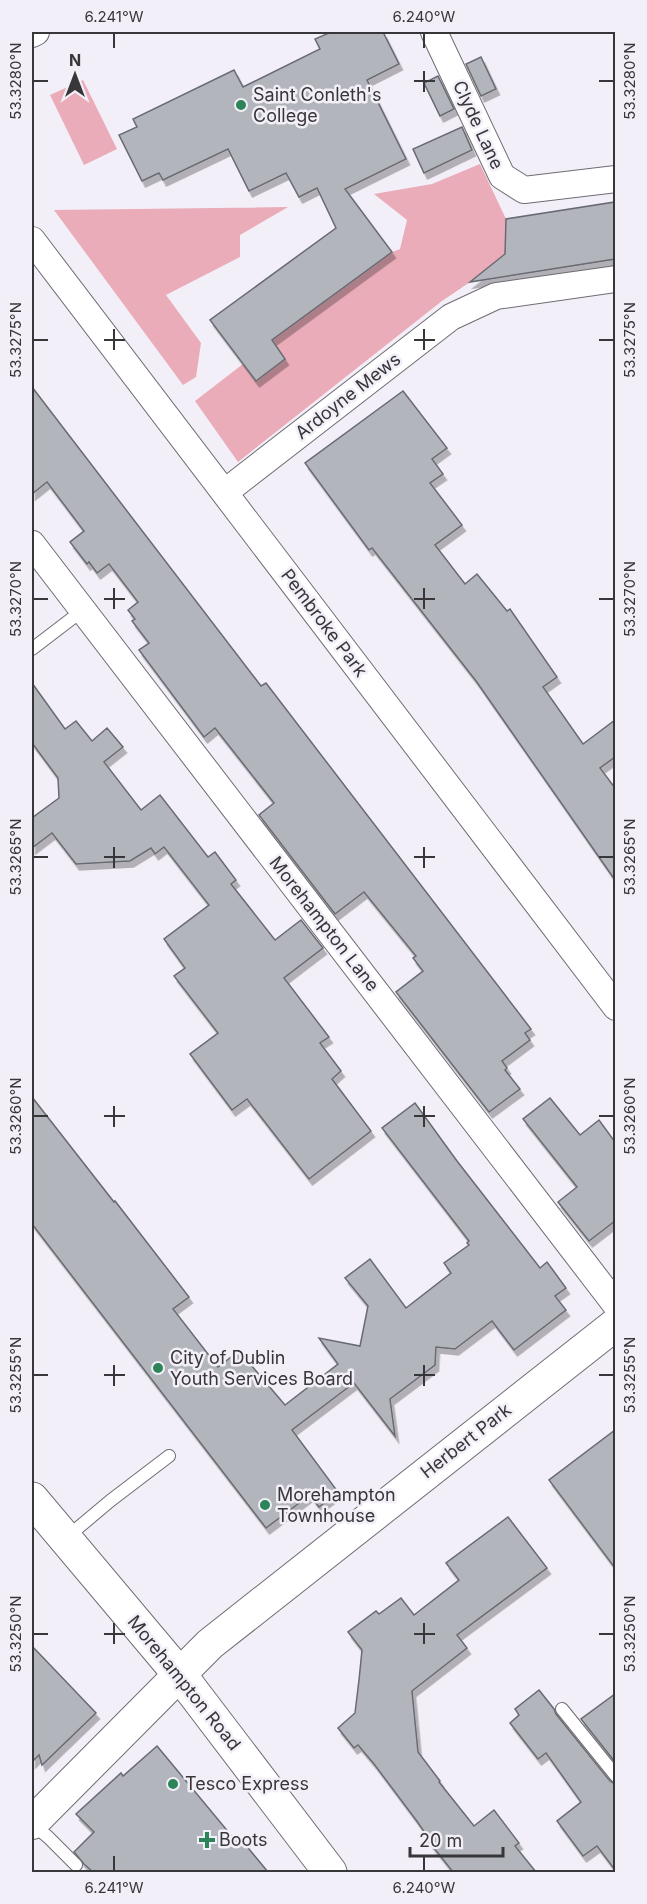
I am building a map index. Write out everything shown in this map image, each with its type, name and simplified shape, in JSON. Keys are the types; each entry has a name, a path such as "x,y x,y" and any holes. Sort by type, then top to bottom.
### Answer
{"main road":[{"name":"Morehampton Road","path":"32,1498 180,1675 330,1872"}],"street":[{"path":"32,34 36,32"},
{"name":"Clyde Lane","path":"434,32 502,176 524,190 615,179"},
{"name":"Pembroke Park","path":"32,240 615,1007"},
{"name":"Ardoyne Mews","path":"225,492 451,317 496,296 615,279"},
{"name":"Morehampton Lane","path":"32,544 613,1326"},
{"name":"Herbert Park","path":"32,1823 210,1644 613,1326"}],"lane":[{"path":"32,649 82,610"},
{"path":"66,1539 110,1501 169,1456"},
{"path":"562,1709 615,1776"},
{"path":"32,1823 76,1865"}],"shaded area":[{"path":"83,80 117,149 84,165 50,95"},
{"path":"480,164 506,219 505,254 238,462 195,401 243,364 256,380 285,359 272,340 392,252 400,249 407,220 374,194 432,184"},
{"path":"288,207 240,235 240,257 166,295 201,343 196,377 183,385 54,210"}],"building":[{"path":"331,32 383,32 399,64 367,80 406,159 345,189 392,252 272,340 285,359 256,381 210,320 336,228 317,188 299,197 286,173 249,191 228,149 163,180 159,173 142,181 119,135 137,127 133,119 234,70 243,87 320,49 315,39"},
{"path":"481,57 496,89 481,96 466,64"},
{"path":"438,76 454,109 440,116 424,83"},
{"path":"462,127 472,150 424,173 413,149"},
{"path":"615,202 615,259 470,282 505,254 506,219"},
{"path":"32,387 261,686 266,683 531,1029 525,1033 530,1040 502,1061 507,1068 505,1070 520,1089 489,1112 396,992 423,971 413,958 416,956 364,892 335,914 259,815 274,803 215,728 204,737 139,650 149,643 132,621 135,619 128,610 138,602 109,564 97,573 70,542 84,531 47,482 32,494"},
{"path":"403,391 447,448 432,459 443,474 430,483 462,525 435,545 465,584 477,574 507,611 510,609 557,677 543,687 583,744 615,720 615,757 600,768 615,788 615,880 476,681 372,548 369,550 305,463"},
{"path":"32,683 65,729 76,721 92,741 107,728 123,747 104,762 141,810 160,795 208,857 215,852 236,880 231,884 275,940 301,920 323,948 284,978 329,1037 320,1043 341,1071 332,1079 371,1131 309,1179 247,1099 232,1110 190,1054 218,1033 174,976 185,968 164,939 209,905 164,847 155,854 151,848 130,861 76,864 52,833 32,848 32,818 59,798 58,778 32,743"},
{"path":"32,1097 189,1297 173,1309 218,1367 239,1351 285,1405 338,1364 319,1338 360,1346 368,1306 345,1278 370,1259 406,1308 451,1273 444,1263 469,1245 467,1243 469,1241 382,1128 415,1103 540,1268 547,1262 566,1288 555,1296 566,1310 514,1350 492,1321 455,1349 436,1347 435,1365 390,1399 395,1436 354,1383 292,1430 338,1492 319,1507 310,1495 266,1528 32,1224"},
{"path":"550,1098 580,1135 599,1120 615,1142 615,1221 589,1241 558,1202 577,1187 523,1119"},
{"path":"615,1430 615,1568 549,1480"},
{"path":"508,1517 547,1568 457,1635 467,1648 412,1691 418,1752 474,1826 494,1810 519,1843 515,1846 536,1872 453,1872 374,1764 358,1745 354,1748 338,1728 355,1713 359,1680 362,1650 348,1632 376,1611 379,1614 401,1598 414,1615 459,1580 446,1563"},
{"path":"32,1646 96,1713 42,1765 39,1755 32,1762"},
{"path":"539,1690 610,1781 615,1784 615,1870 597,1846 583,1856 557,1821 581,1802 546,1753 538,1759 510,1723 519,1715 515,1709"},
{"path":"615,1694 615,1762 581,1719"},
{"path":"157,1746 240,1846 244,1843 268,1872 93,1872 84,1864 74,1852 94,1832 76,1814 121,1773 123,1776"}],"place":[{"name":"Saint Conleth's College","path":"241,105"},
{"name":"City of Dublin Youth Services Board","path":"158,1368"},
{"name":"Morehampton Townhouse","path":"265,1505"},
{"name":"Tesco Express","path":"173,1784"},
{"name":"Boots","path":"207,1840"}]}
